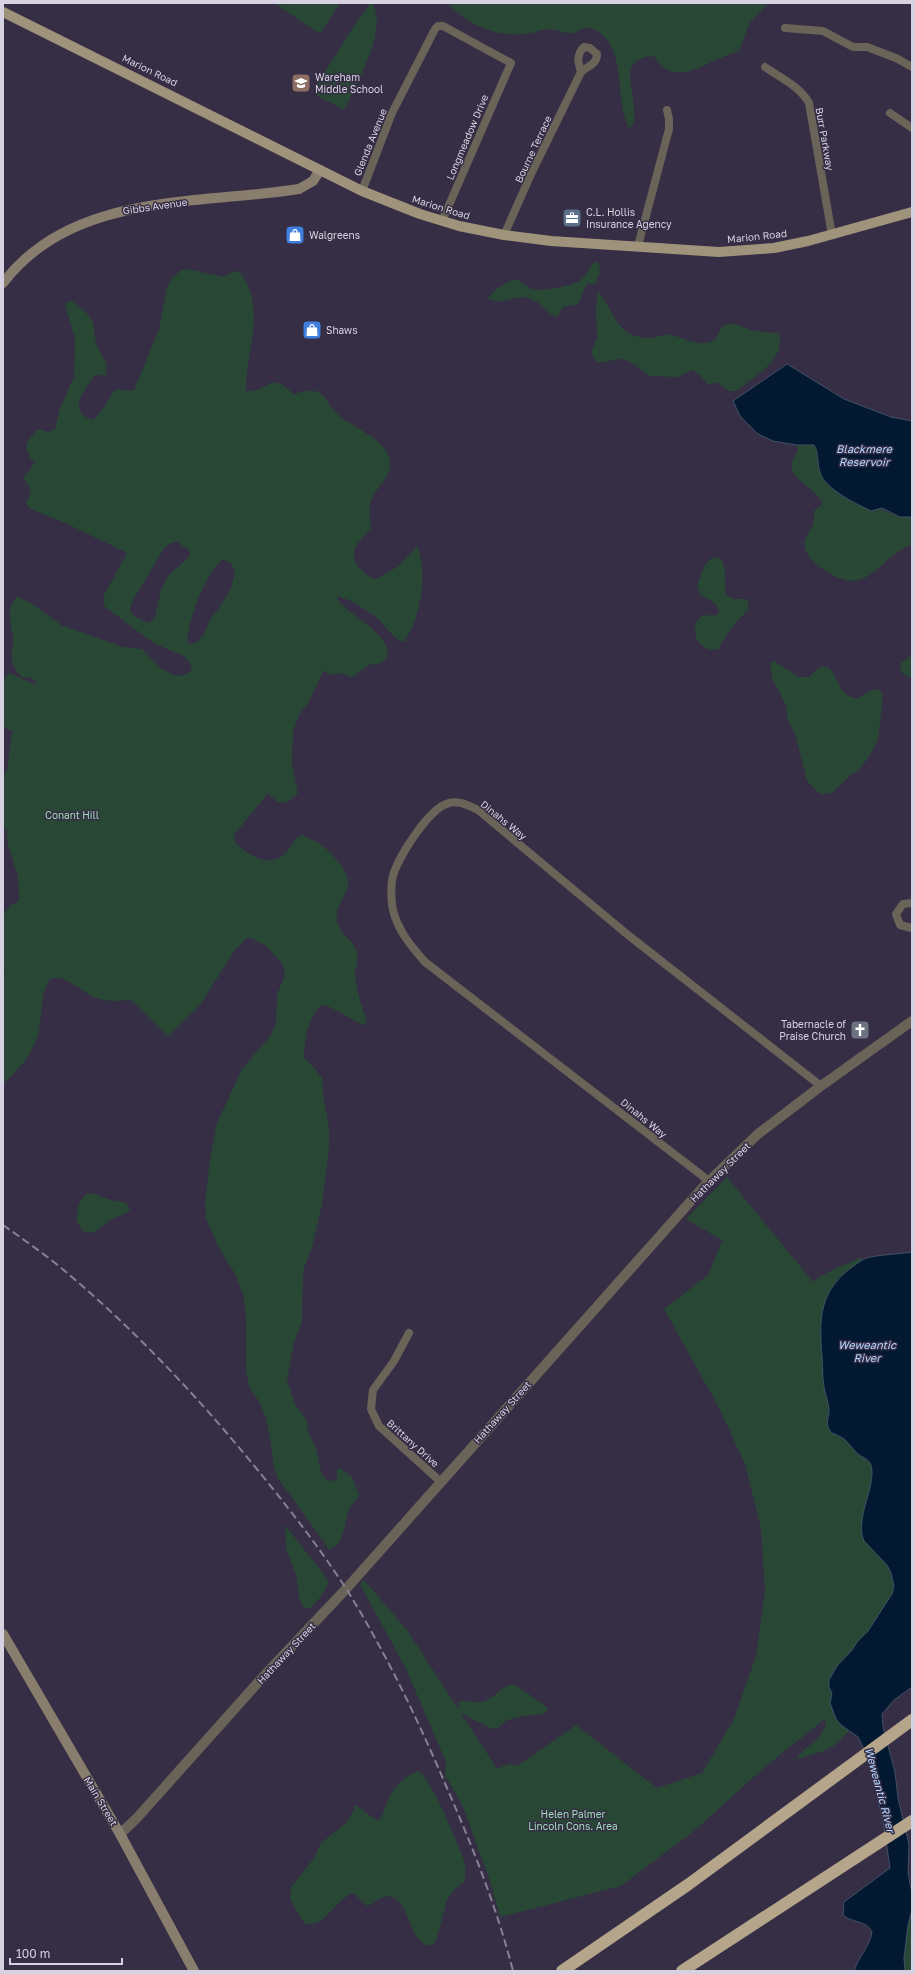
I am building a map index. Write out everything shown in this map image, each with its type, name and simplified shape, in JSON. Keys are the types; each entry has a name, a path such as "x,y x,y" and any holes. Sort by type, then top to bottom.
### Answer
{"highway":[{"path":"562,1971 689,1884 912,1720"},
{"path":"682,1971 912,1821"}],"main road":[{"name":"Marion Road","path":"3,12 362,191 442,221 504,235 551,241 719,252 747,251 774,248 832,235 912,212"},
{"name":"Gibbs Avenue","path":"3,283 16,269 52,240 85,222 103,215 134,208 299,189 309,184 320,170"},
{"name":"Main Street","path":"3,1634 120,1834 194,1971"}],"street":[{"name":"Glenda Avenue","path":"362,191 392,113 435,29 438,26 443,26 511,63"},
{"path":"785,28 803,28 827,33 854,48 866,47 896,58 912,67"},
{"name":"Longmeadow Drive","path":"442,221 511,63"},
{"name":"Burr Parkway","path":"765,67 795,86 803,94 808,104 832,235"},
{"name":"Bourne Terrace","path":"504,235 532,172 581,72"},
{"path":"638,246 669,129 670,119 667,110"},
{"path":"890,113 912,128"},
{"name":"Dinahs Way","path":"709,1181 425,962 408,942 399,929 393,910 392,880 405,849 426,821 442,806 455,802 478,810 628,935 821,1086"},
{"path":"912,903 903,904 896,914 900,925 912,928"},
{"name":"Hathaway Street","path":"120,1834 137,1818 262,1678 346,1589 709,1181 758,1134 821,1086 912,1021"},
{"name":"Brittany Drive","path":"409,1333 394,1361 373,1390 371,1409 380,1426 441,1482"}],"green space":[{"path":"274,3 340,3 320,34"},
{"path":"448,3 768,3 749,24 739,51 689,71 674,72 666,69 653,56 640,59 633,65 630,73 630,83 634,105 634,116 632,126 629,128 622,107 617,63 614,52 600,32 583,28 571,33 550,29 526,34 502,33 482,28 473,23"},
{"path":"370,4 373,4 376,16 374,42 364,70 346,107 342,109 316,95 315,88 355,24"},
{"path":"596,262 599,264 600,271 596,284 588,283 578,304 563,307 557,317 549,313 534,300 528,298 517,297 497,301 488,298 496,289 514,279 530,288 542,290 557,288 578,282"},
{"name":"Conant Hill","path":"188,269 224,277 234,271 240,272 248,286 253,301 254,315 246,392 260,389 272,382 281,384 294,394 309,391 318,392 336,413 375,439 387,452 390,460 389,471 373,496 370,504 369,511 371,528 355,548 354,558 359,568 367,575 376,579 399,566 417,546 421,556 421,595 410,633 404,642 397,639 378,619 364,608 354,602 337,596 346,609 373,629 381,637 386,646 388,656 382,663 369,665 353,677 339,673 329,675 324,670 308,703 299,715 293,732 292,764 298,793 290,800 283,803 276,800 268,793 234,835 237,844 250,854 262,859 274,860 285,854 296,838 302,835 323,846 338,861 348,879 347,889 337,912 337,922 341,931 356,949 358,958 355,974 367,1022 363,1025 330,1007 321,1005 313,1016 306,1037 304,1058 313,1066 322,1078 324,1101 329,1127 329,1146 322,1205 312,1247 303,1271 302,1322 294,1342 287,1380 295,1404 306,1419 308,1431 316,1449 322,1475 327,1480 334,1481 337,1477 337,1470 341,1468 352,1477 359,1494 347,1515 341,1539 334,1547 329,1549 277,1477 273,1463 266,1418 259,1401 250,1389 246,1370 246,1317 243,1294 234,1272 219,1248 206,1219 205,1202 210,1159 217,1123 242,1069 271,1035 276,1023 277,995 285,975 283,965 263,944 248,937 235,950 200,1005 168,1037 131,1000 112,1001 97,999 67,980 61,978 50,979 46,986 42,1002 40,1026 33,1048 26,1059 3,1085 3,985 5,969 3,967 3,916 10,905 19,901 19,899 18,877 7,841 7,831 3,827 3,775 7,771 12,731 3,726 3,680 9,673 36,685 36,682 32,678 21,677 13,664 13,640 10,616 11,605 18,597 31,603 61,625 123,647 142,649 161,668 171,674 181,676 191,671 192,666 184,656 155,644 105,607 103,600 105,593 127,553 61,521 32,510 26,504 31,490 23,477 30,470 34,462 28,453 27,445 28,441 38,429 49,432 55,429 60,409 74,376 75,339 65,304 67,302 75,303 91,318 98,347 107,368 105,376 94,376 82,394 80,401 80,412 93,420 100,413 115,390 134,390 159,329 167,287 171,279 180,271","holes":["177,542 188,549 190,553 189,557 168,576 161,589 155,618 148,623 134,616 130,611 132,602 165,547 171,543","223,559 232,564 235,573 230,591 209,622 204,634 196,643 190,644 187,641 191,620 199,597 210,575"]},
{"path":"598,291 622,328 628,333 636,336 649,338 663,335 673,335 692,342 708,343 715,339 724,325 733,324 761,332 779,333 779,350 774,359 763,371 736,391 729,391 718,383 707,384 700,375 692,370 677,377 650,376 629,361 620,359 599,363 593,358 592,351 597,338 596,308"},
{"path":"797,445 814,445 817,449 820,473 832,488 892,514 912,517 912,545 905,547 868,576 852,581 841,579 816,564 808,555 804,545 806,537 813,525 814,511 823,504 812,491 799,480 794,474 792,468 793,460 798,451"},
{"path":"712,557 721,559 723,563 727,595 732,599 747,599 749,608 733,626 717,650 708,649 698,642 695,631 697,621 700,618 705,615 716,615 718,614 719,610 713,602 700,594 697,586 704,567"},
{"path":"912,655 912,678 903,674 900,670 901,663"},
{"path":"774,661 799,677 809,677 819,667 828,667 834,674 843,690 852,698 859,697 874,689 878,689 883,695 878,739 870,755 859,770 852,774 832,793 820,794 809,783 806,777 795,734 788,721 786,705 772,678 770,663"},
{"name":"Helen Palmer Lincoln Cons. Area","path":"727,1177 813,1282 823,1275 859,1258 864,1259 860,1264 849,1269 837,1280 826,1298 823,1373 848,1362 901,1581 836,1719 849,1731 836,1743 823,1751 796,1759 823,1731 826,1718 766,1766 694,1831 621,1886 500,1917 490,1881 463,1807 445,1775 446,1762 406,1669 360,1584 364,1580 407,1630 457,1707 460,1701 485,1701 502,1689 514,1684 547,1707 544,1714 524,1716 507,1720 498,1728 492,1729 461,1713 497,1769 509,1764 517,1766 576,1725 657,1788 702,1773 734,1719 756,1656 765,1592 761,1528 745,1464 718,1406 664,1309 709,1274 722,1240 686,1219"},
{"path":"87,1193 126,1203 130,1208 128,1212 110,1220 93,1233 83,1231 76,1220 79,1203"},
{"path":"285,1525 329,1581 322,1595 311,1608 304,1608 299,1597 297,1578 286,1548"},
{"path":"418,1771 423,1775 436,1797 461,1852 465,1868 464,1882 454,1890 447,1900 436,1941 433,1945 425,1945 418,1938 400,1903 390,1896 384,1897 367,1906 356,1895 351,1894 317,1923 304,1923 290,1899 291,1887 315,1857 320,1844 347,1822 356,1805 376,1820 379,1820 395,1788 408,1776"},
{"path":"912,1883 912,1971 902,1971 865,1910"}],"water":[{"name":"Blackmere Reservoir","path":"787,364 844,399 891,417 912,421 912,517 900,517 882,508 871,511 850,500 834,490 823,478 819,469 817,451 814,445 797,445 773,441 758,434 740,416 733,401"},
{"name":"Weweantic River","path":"912,1252 912,1687 894,1700 882,1714 883,1727 895,1772 898,1798 909,1845 908,1873 912,1893 912,1910 908,1925 904,1958 905,1971 854,1971 869,1942 872,1932 870,1928 863,1923 846,1918 843,1915 844,1902 890,1868 883,1821 866,1753 858,1737 841,1725 836,1719 830,1703 832,1693 829,1687 829,1680 837,1666 868,1631 892,1594 894,1586 891,1573 887,1565 864,1541 862,1532 863,1512 871,1482 871,1465 869,1461 857,1453 844,1439 832,1433 828,1427 829,1408 823,1381 821,1339 822,1312 831,1289 850,1269 864,1259"}],"railway":[{"path":"3,1225 43,1254 92,1294 142,1341 189,1390 280,1497 347,1590 388,1662 436,1763 484,1878 500,1924 513,1971"}],"place":[{"name":"Wareham Middle School","path":"301,83"},
{"name":"C.L. Hollis Insurance Agency","path":"572,218"},
{"name":"Walgreens","path":"295,235"},
{"name":"Shaws","path":"312,330"},
{"name":"Tabernacle of Praise Church","path":"860,1030"}]}
